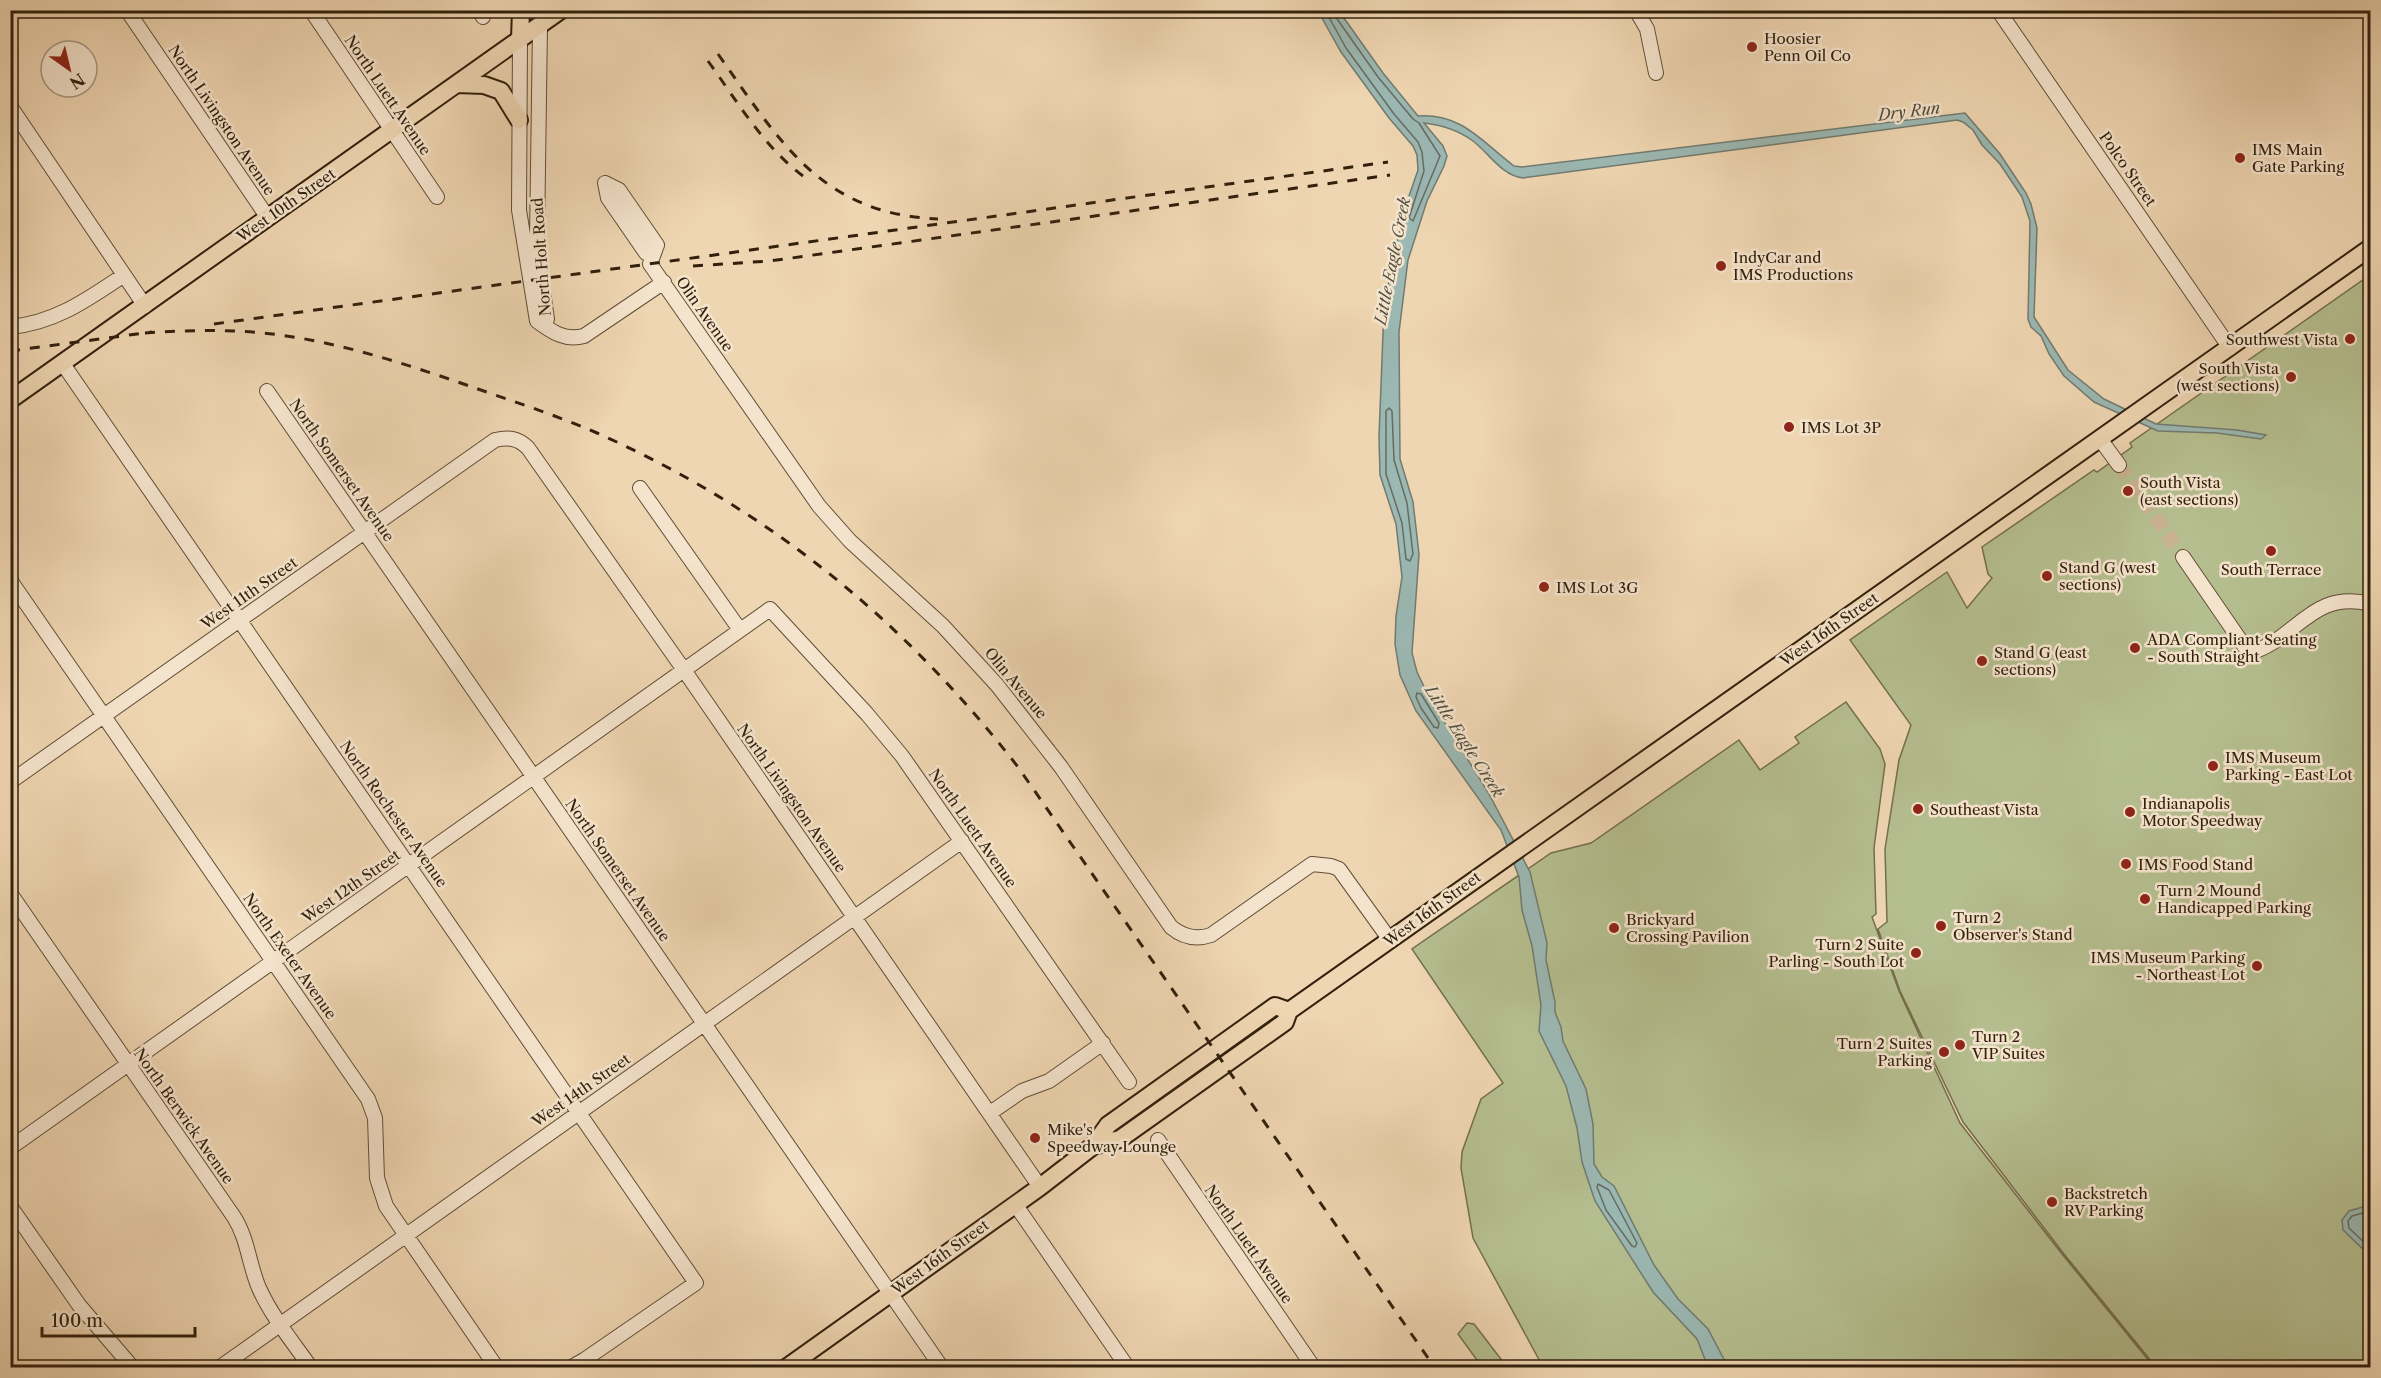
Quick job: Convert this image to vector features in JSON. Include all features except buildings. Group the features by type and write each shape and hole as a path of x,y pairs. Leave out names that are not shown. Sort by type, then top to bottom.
{"main road":[{"name":"North Holt Road","path":"520,39 521,10"},
{"name":"West 10th Street","path":"10,400 520,39 540,18 561,10"},
{"path":"457,84 484,85 501,91 519,120"},
{"name":"West 16th Street","path":"786,1368 1040,1187 1093,1146 1120,1139 1285,1022 1289,1011 1493,865 2370,248"}],"street":[{"name":"North Livingston Avenue","path":"127,10 268,218"},
{"name":"North Luett Avenue","path":"311,10 437,197"},
{"path":"1636,10 1647,29 1656,73"},
{"name":"Polco Street","path":"1998,10 2230,348"},
{"name":"North Holt Road","path":"520,39 519,210 537,321 544,326 547,319 537,238 540,18"},
{"path":"10,106 145,306"},
{"name":"Olin Avenue","path":"653,253 646,253 608,198 605,183 619,190 651,235 657,245 651,264 827,518 850,542 943,626 997,685 1062,767 1176,931 1190,938 1211,935 1312,864 1339,869 1389,940"},
{"path":"10,327 60,315 124,275"},
{"path":"544,326 566,337 584,336 663,282"},
{"name":"North Rochester Avenue","path":"63,364 696,1283 570,1368"},
{"name":"North Somerset Avenue","path":"267,391 942,1368"},
{"name":"North Livingston Avenue","path":"509,438 519,441 528,448 684,670 1040,1187"},
{"name":"West 11th Street","path":"10,782 495,440 509,438"},
{"path":"2100,439 2119,465"},
{"path":"640,488 740,630"},
{"path":"2183,557 2249,653 2260,650 2332,602 2354,600 2370,604"},
{"name":"North Exeter Avenue","path":"10,580 372,1106 375,1118 375,1163 378,1183 388,1210 497,1368"},
{"name":"North Luett Avenue","path":"770,609 881,729 962,841 1129,1082"},
{"name":"West 12th Street","path":"10,1148 770,609"},
{"name":"West 14th Street","path":"219,1368 962,841"},
{"name":"North Berwick Avenue","path":"10,893 237,1223 259,1288 310,1368"},
{"path":"990,1113 1022,1092 1049,1081 1103,1043"},
{"name":"North Luett Avenue","path":"1158,1140 1314,1368"},
{"path":"1015,1204 1128,1368"},
{"path":"10,1206 79,1305 134,1368"}],"green space":[{"name":"Indianapolis Motor Speedway","path":"2370,275 2370,1367 2156,1367 2064,1254 1963,1122 1900,991 1878,929 1887,922 1885,849 1899,760 1911,725 1850,640 1947,572 1967,608 1992,578 1988,574 1982,547 2094,470 2097,472 2132,447 2130,443"},
{"path":"1846,702 1880,749 1885,764 1874,848 1876,914 1872,917 1899,991 1960,1123 2154,1367 1543,1367 1473,1238 1461,1168 1462,1152 1481,1099 1503,1083 1412,949 1551,853 1591,843 1739,740 1760,770 1799,743 1795,737"},
{"path":"1467,1323 1474,1324 1507,1367 1482,1367 1458,1334"}],"water":[{"path":"1318,11 1339,11 1383,73 1418,116 1433,116 1459,124 1514,166 1522,167 1965,113 2000,154 2031,204 2037,228 2034,317 2068,370 2104,399 2156,424 2237,430 2266,435 2261,439 2217,433 2158,431 2094,402 2064,376 2049,354 2041,336 2031,327 2028,319 2030,221 2022,197 2000,164 1982,145 1973,130 1963,122 1957,120 1523,178 1508,173 1479,146 1462,134 1424,123 1443,146 1447,156 1427,201 1408,260 1399,332 1400,459 1413,502 1419,554 1412,653 1417,672 1430,699 1488,792 1530,872 1547,943 1546,960 1555,1012 1563,1041 1586,1089 1593,1124 1594,1164 1602,1177 1614,1186 1654,1265 1678,1299 1708,1329 1728,1367 1708,1367 1697,1339 1653,1292 1595,1201 1582,1162 1577,1128 1566,1086 1539,1031 1541,1005 1532,946 1522,910 1519,877 1501,830 1416,711 1400,675 1395,644 1396,616 1402,577 1396,524 1380,475 1379,437 1384,307 1395,249 1418,170 1417,155 1413,146 1389,118 1341,52"},
{"path":"2370,1205 2370,1256 2343,1230 2342,1220 2349,1211"}],"tunnel":[{"path":"2119,465 2183,557"}],"railway":[{"path":"718,54 783,143 807,167 833,187 862,203 897,214 938,219"},
{"path":"708,61 763,137 803,176"},
{"path":"214,324 1388,162"},
{"path":"693,266 770,261 1390,175"},
{"path":"10,351 152,332"},
{"path":"145,333 256,332 298,338 376,356 523,405 597,433 660,463 775,533 829,573 928,663 1018,767 1435,1368"}],"place":[{"name":"Hoosier Penn Oil Co","path":"1752,47"},
{"name":"IMS Main Gate Parking","path":"2240,158"},
{"name":"IndyCar and IMS Productions","path":"1721,266"},
{"name":"Southwest Vista","path":"2350,339"},
{"name":"South Vista (west sections)","path":"2291,377"},
{"name":"IMS Lot 3P","path":"1789,427"},
{"name":"South Vista (east sections)","path":"2128,491"},
{"name":"South Terrace","path":"2271,551"},
{"name":"Stand G (west sections)","path":"2047,576"},
{"name":"IMS Lot 3G","path":"1544,587"},
{"name":"ADA Compliant Seating - South Straight","path":"2135,648"},
{"name":"Stand G (east sections)","path":"1982,661"},
{"name":"IMS Museum Parking - East Lot","path":"2213,766"},
{"name":"Southeast Vista","path":"1918,809"},
{"name":"Indianapolis Motor Speedway","path":"2130,812"},
{"name":"IMS Food Stand","path":"2126,864"},
{"name":"Turn 2 Mound Handicapped Parking","path":"2145,899"},
{"name":"Turn 2 Observer's Stand","path":"1941,926"},
{"name":"Brickyard Crossing Pavilion","path":"1614,928"},
{"name":"Turn 2 Suite Parling - South Lot","path":"1916,953"},
{"name":"IMS Museum Parking - Northeast Lot","path":"2257,966"},
{"name":"Turn 2 VIP Suites","path":"1960,1045"},
{"name":"Turn 2 Suites Parking","path":"1944,1052"},
{"name":"Mike's Speedway Lounge","path":"1035,1138"},
{"name":"Backstretch RV Parking","path":"2052,1202"}],"water label":[{"name":"Dry Run","path":"1909,111"},
{"name":"Little Eagle Creek","path":"1392,261"},
{"name":"Little Eagle Creek","path":"1465,741"}]}
